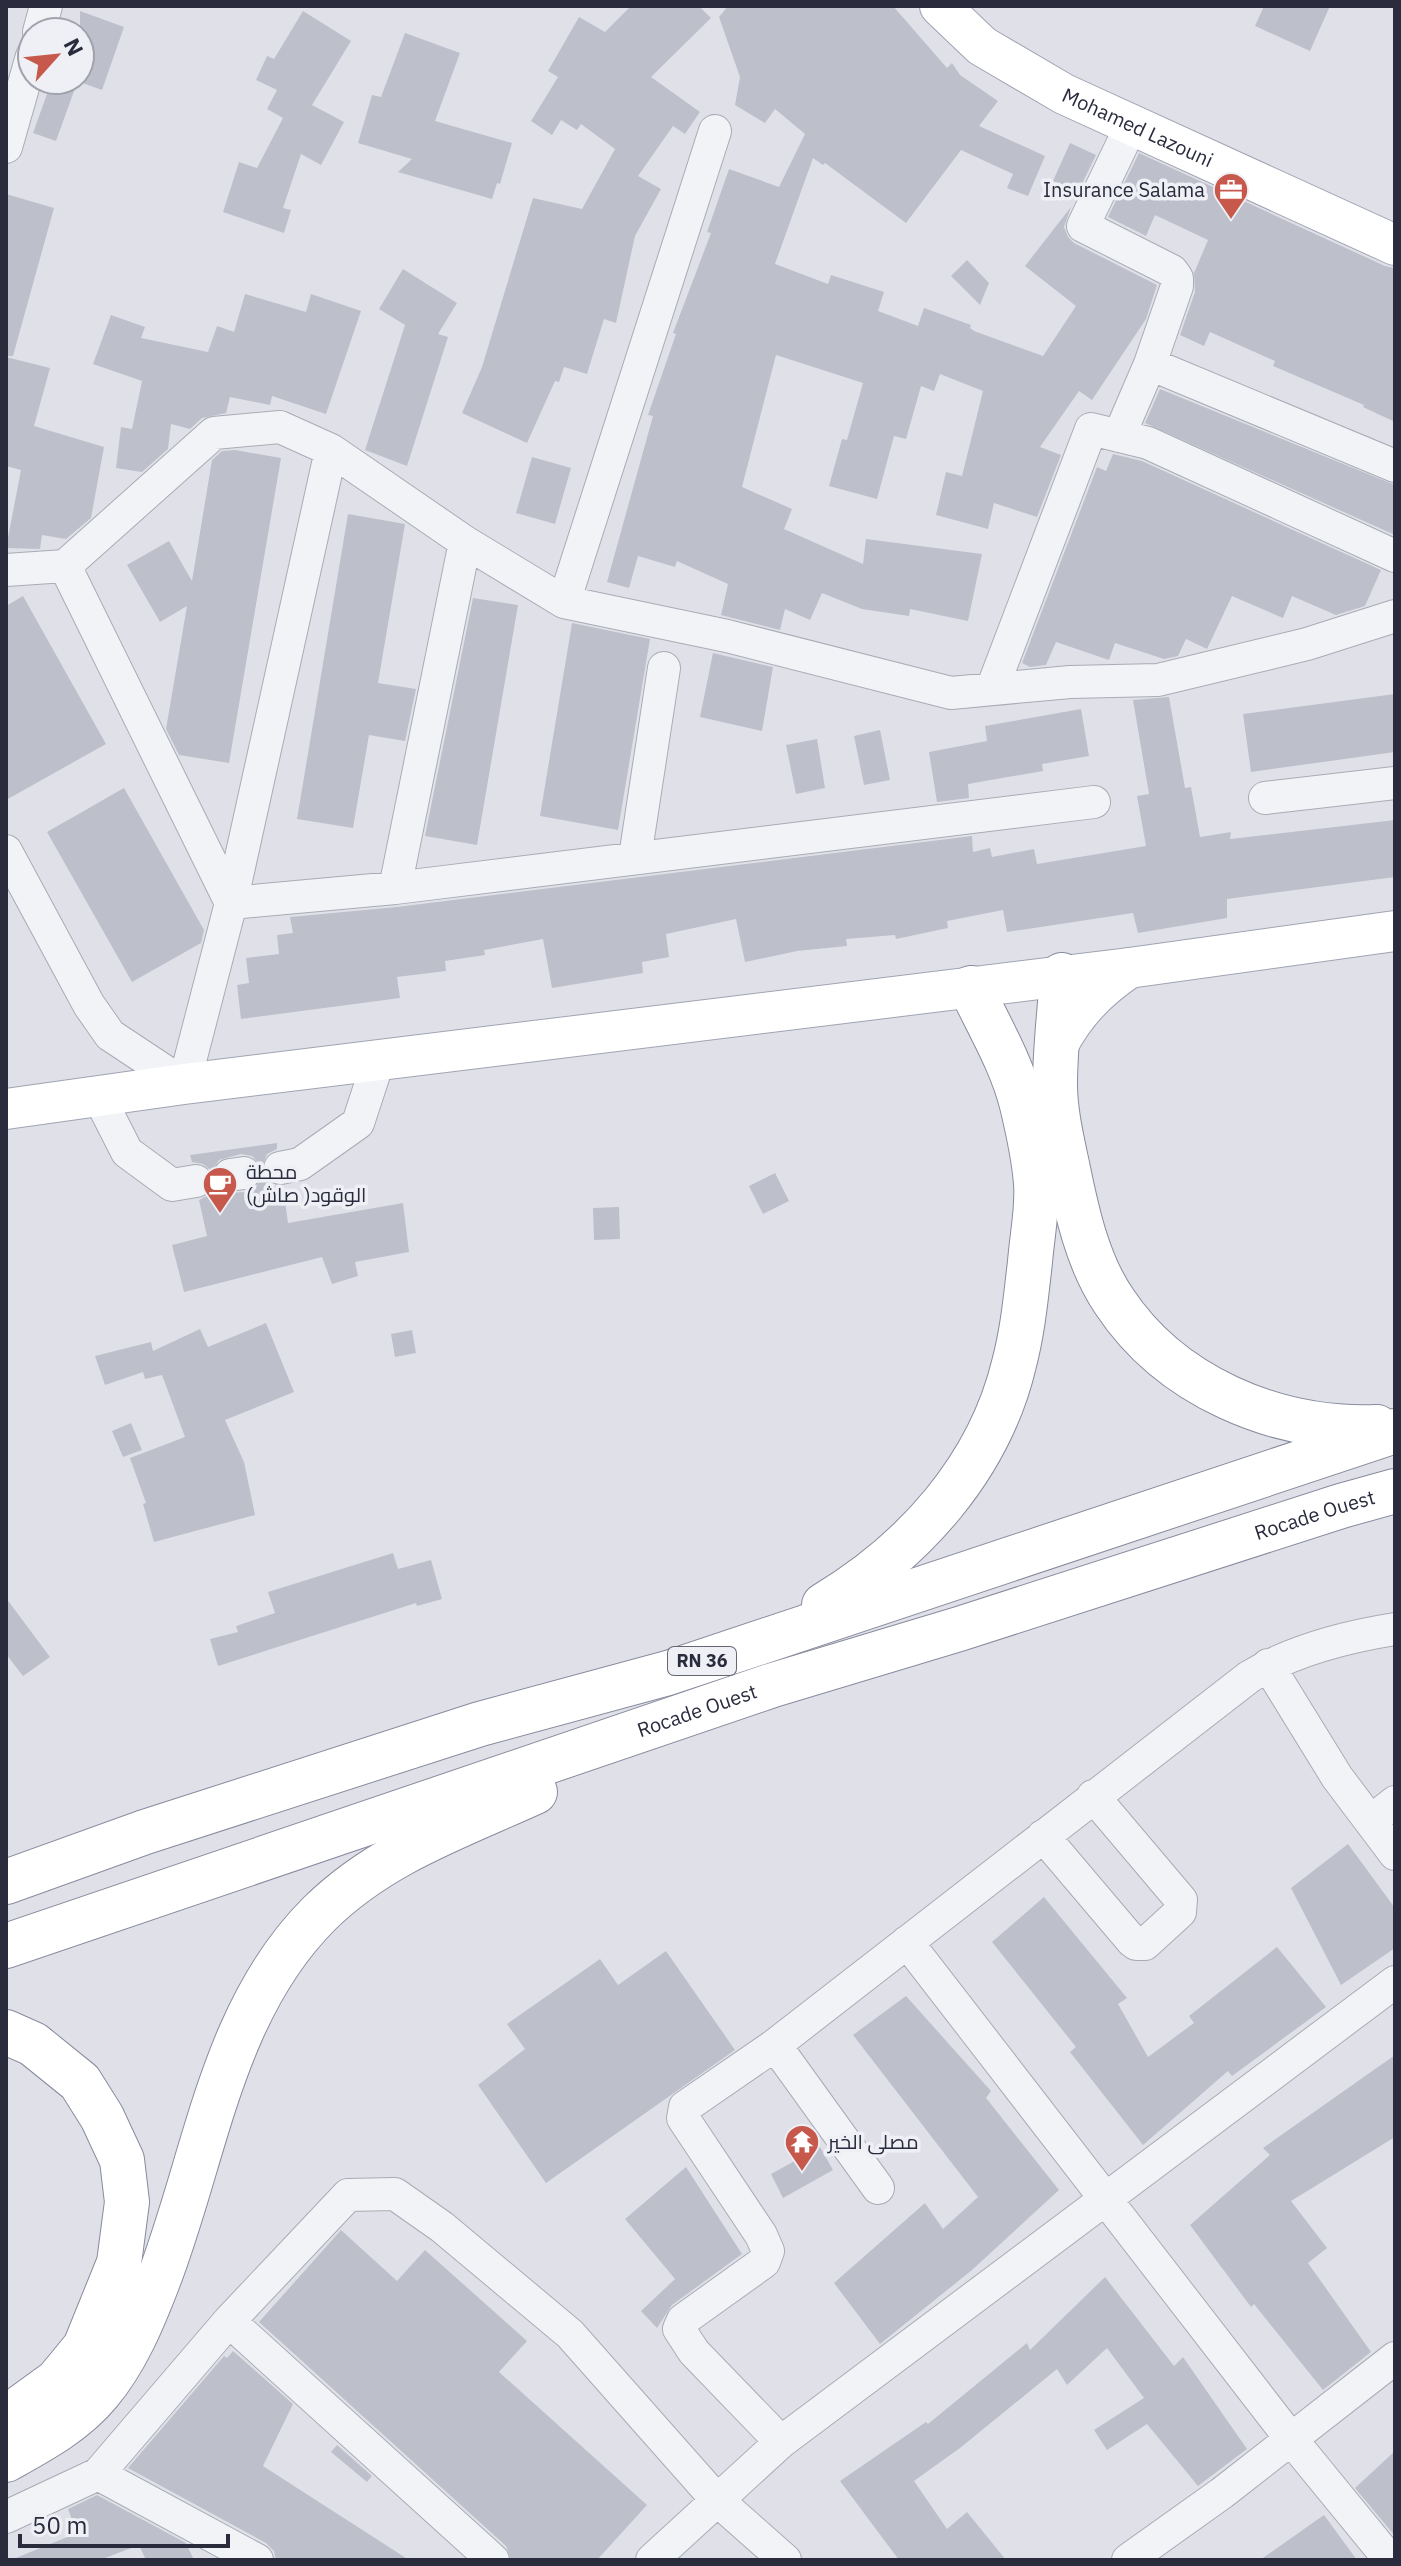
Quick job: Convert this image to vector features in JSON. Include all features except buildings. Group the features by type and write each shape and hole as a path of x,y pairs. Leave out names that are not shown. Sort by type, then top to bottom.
{"highway":[{"path":"1062,975 1055,1085 1061,1134 1075,1202 1093,1258 1112,1299 1138,1333 1170,1362 1210,1389 1245,1406 1320,1425 1395,1428"},
{"path":"765,1640 849,1590 883,1566 913,1538 948,1499 972,1464 997,1415 1014,1366 1024,1315 1037,1185 1022,1104 971,988"},
{"name":"RN 36","path":"6,1882 145,1832 480,1724 668,1673 1395,1428"},
{"name":"Rocade Ouest","path":"6,1946 744,1695 1395,1491"},
{"path":"6,2460 77,2416 100,2393 124,2357 166,2262 231,2052 252,2003 284,1954 320,1913 397,1854 744,1695"},
{"path":"6,2032 33,2044 80,2082 102,2117 122,2160 127,2202 119,2263 85,2347 57,2381 6,2418"}],"main road":[{"name":"Mohamed Lazouni","path":"940,6 982,46 1064,94 1395,245"},
{"path":"6,1109 184,1084 1129,968 1395,931"},
{"path":"1058,1045 1087,1002 1129,968"}],"street":[{"path":"6,147 21,96"},
{"path":"1119,436 1150,364 1177,286 1177,278 1172,271 1083,226 1132,124"},
{"path":"564,602 715,131"},
{"path":"1150,364 1395,466"},
{"path":"6,570 65,566 214,433 280,427 331,450 465,542 564,602 727,636 951,693 1070,682 1158,680 1307,644 1395,616"},
{"path":"992,689 1091,429 1148,443 1395,556"},
{"path":"6,851 89,1005 110,1035 184,1084 231,903 331,450"},
{"path":"395,888 465,542"},
{"path":"65,566 231,903"},
{"path":"635,857 664,668"},
{"path":"1265,798 1395,783"},
{"path":"231,903 395,888 1094,802"},
{"path":"280,1168 300,1164 358,1123 378,1062"},
{"path":"99,1097 127,1152 172,1185 196,1181"},
{"path":"781,2442 694,2352 679,2329 683,2320 764,2262 768,2251 761,2235 683,2118 685,2107 775,2045 1226,1693 1268,1665 1306,1650 1395,1629"},
{"path":"1268,1665 1337,1777 1383,1812 1395,1854"},
{"path":"1043,1836 1132,1941 1145,1944 1180,1912 1181,1900 1093,1796"},
{"path":"907,1942 1291,2439 1390,2560"},
{"path":"652,2560 781,2442 1395,1982"},
{"path":"775,2045 878,2188"},
{"path":"6,2517 98,2474 229,2321 348,2195 395,2194 442,2227 570,2334 716,2499 785,2560"},
{"path":"229,2321 493,2560"},
{"path":"1128,2560 1222,2493 1395,2358"},
{"path":"98,2474 257,2560"}],"place":[{"name":"Insurance Salama","path":"1231,221"},
{"name":"محطة الوقود( صاش)","path":"220,1215"},
{"name":"مصلى الخير","path":"802,2173"}]}
